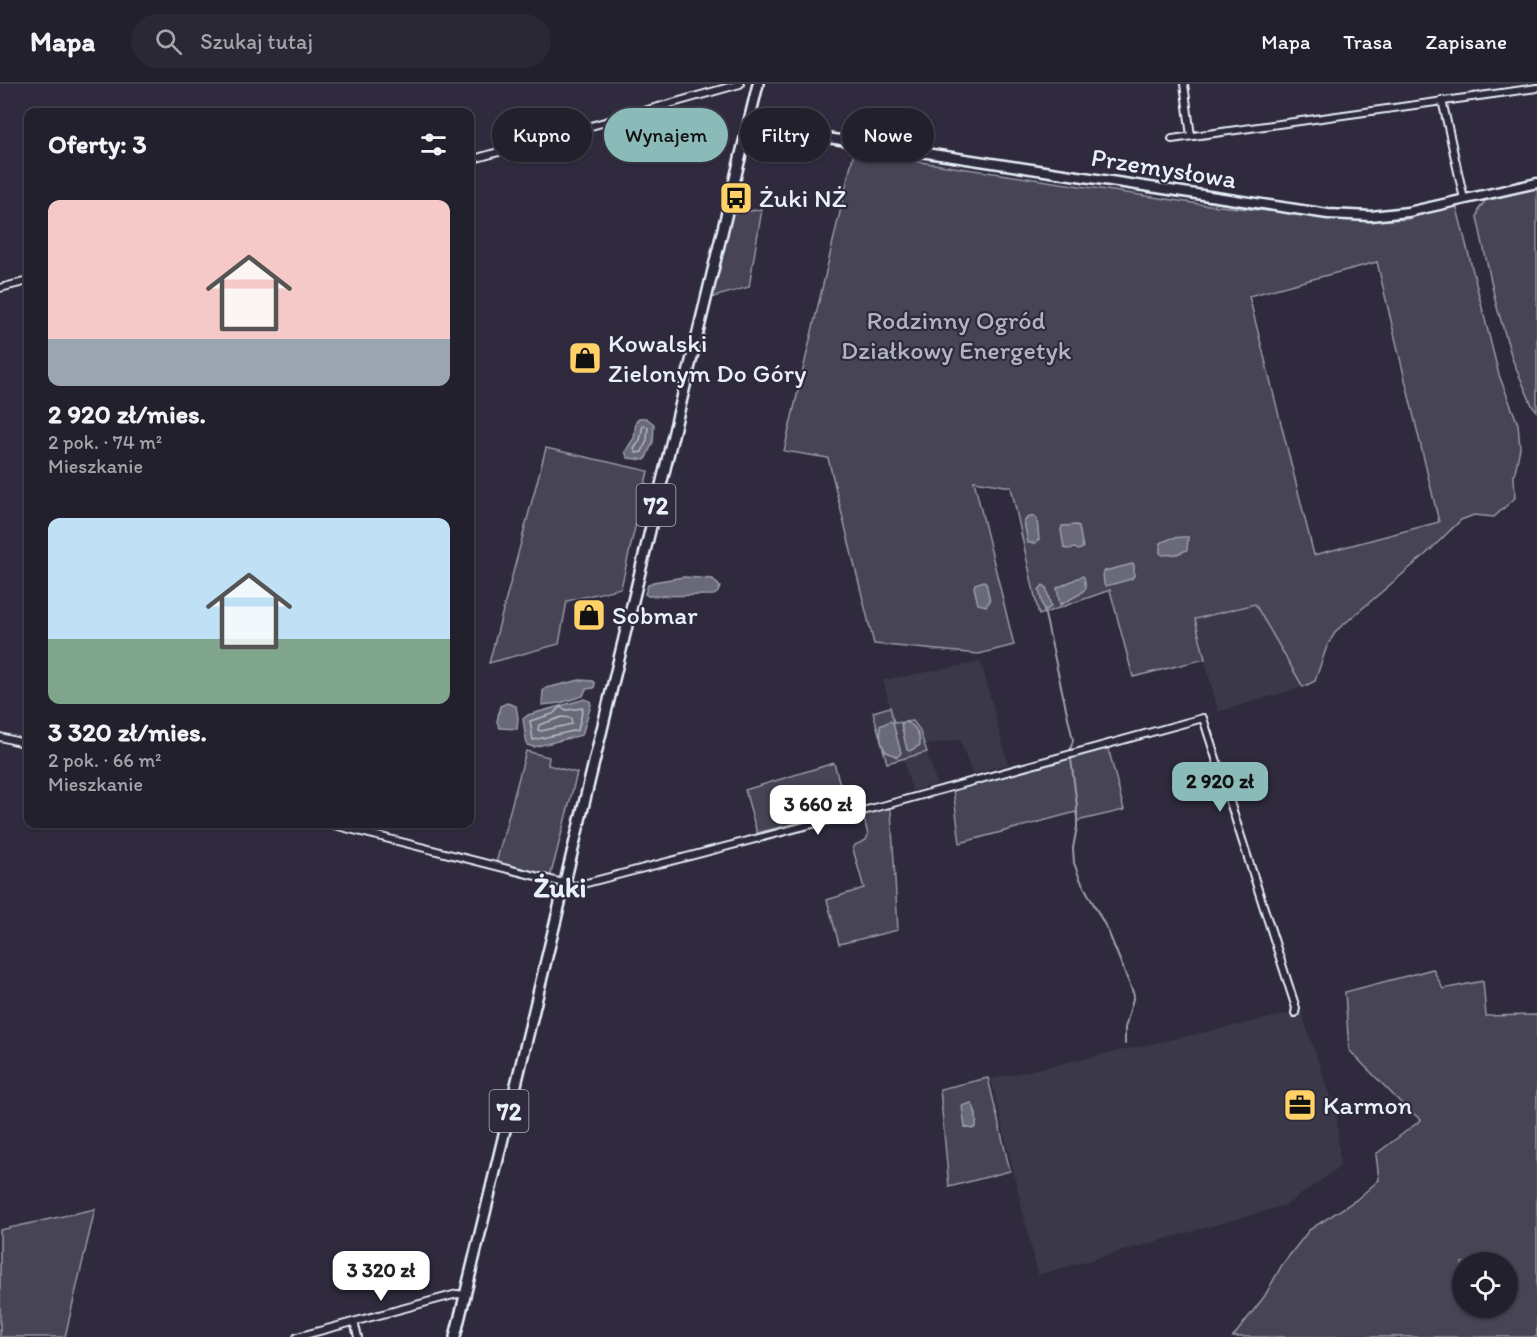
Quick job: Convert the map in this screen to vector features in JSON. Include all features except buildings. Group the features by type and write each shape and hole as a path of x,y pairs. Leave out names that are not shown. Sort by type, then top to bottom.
{"main road":[{"name":"72","path":"752,108 758,84"},
{"name":"Przemysłowa","path":"830,138 1328,214 1408,212 1537,183"},
{"name":"72","path":"455,1337 740,159"}],"street":[{"path":"474,159 740,84"},
{"path":"1184,84 1191,136"},
{"path":"1172,139 1537,88"},
{"path":"1442,100 1464,199"},
{"path":"0,288 24,282"},
{"path":"345,828 575,886 1203,718 1296,1008 1295,1013"},
{"path":"0,737 24,743"},
{"path":"297,1337 457,1294 465,1295"},
{"path":"354,1322 358,1337"}],"shaded area":[{"path":"1255,604 1303,687 1218,712 1194,619"},
{"path":"981,662 1008,764 972,774 960,740 926,745 919,729 903,720 894,723 883,680"},
{"path":"927,752 937,784 912,791 903,758"},
{"path":"1301,1011 1337,1115 1340,1167 1286,1205 1038,1275 991,1079"}],"green space":[{"name":"Rodzinny Ogród Działkowy Energetyk","path":"852,162 920,162 1199,204 1370,221 1408,219 1456,204 1499,375 1518,424 1520,448 1514,476 1515,498 1494,517 1474,515 1461,520 1426,554 1336,631 1327,646 1315,681 1303,687 1255,604 1195,619 1205,659 1133,677 1110,590 1039,615 1011,487 974,481 1014,645 979,654 874,644 828,458 784,451","holes":["1377,262 1439,522 1314,555 1249,296"]},
{"path":"1537,188 1537,411 1532,405 1513,361 1496,304 1477,217 1485,201"},
{"path":"762,209 749,287 710,298 728,215"},
{"path":"546,448 648,471 621,588 567,601 559,644 489,663"},
{"path":"890,707 894,723 913,721 919,729 927,752 887,763 873,712"},
{"path":"1108,747 1124,810 1077,821 1076,812 960,843 953,789"},
{"path":"526,751 549,757 548,765 577,773 550,878 496,863"},
{"path":"834,763 847,810 757,833 745,790"},
{"path":"888,807 891,811 898,930 839,944 827,900 864,888 853,849 855,845 866,840 868,835 863,814"},
{"path":"1433,969 1443,989 1483,981 1486,1016 1537,1015 1537,1337 1233,1337 1264,1297 1282,1265 1309,1230 1356,1200 1379,1180 1376,1154 1421,1120 1349,1050 1345,992"},
{"path":"988,1078 1010,1171 949,1187 940,1089"},
{"path":"95,1209 65,1337 0,1337 0,1230"}],"water":[{"path":"639,418 646,418 654,424 653,442 645,460 628,458 625,452 634,438 636,422"},
{"path":"1034,516 1037,520 1039,539 1036,543 1028,543 1024,522 1027,518"},
{"path":"1077,525 1083,548 1078,550 1064,548 1062,526"},
{"path":"1188,537 1187,550 1177,554 1163,555 1160,553 1160,543 1172,538"},
{"path":"1134,565 1134,576 1131,579 1106,586 1104,584 1103,573 1105,571"},
{"path":"1082,576 1086,588 1060,605 1057,588"},
{"path":"684,577 713,579 720,587 714,595 648,596 645,594 648,585 653,582"},
{"path":"984,581 990,601 986,606 978,604 974,587 975,584"},
{"path":"1043,585 1046,587 1051,607 1046,610 1043,608 1039,590"},
{"path":"580,680 593,681 594,688 586,689 583,696 560,703 542,705 543,691 546,688"},
{"path":"585,699 590,701 591,705 582,735 534,747 527,745 523,719 528,715"},
{"path":"507,703 516,706 517,729 500,728 497,722 500,706"},
{"path":"890,721 893,723 901,753 897,757 885,751 881,741 880,726"},
{"path":"906,722 914,728 920,741 920,745 910,751 907,750 901,724"},
{"path":"971,1103 976,1121 976,1127 972,1129 965,1127 962,1106"}],"waterway":[{"path":"1044,610 1073,740 1070,751 1077,806 1074,863 1108,931 1134,995 1125,1028 1125,1044"}],"place":[{"name":"Żuki NŻ","path":"736,198"},
{"name":"Kowalski Zielonym Do Góry","path":"585,358"},
{"name":"Sobmar","path":"589,615"},
{"name":"Karmon","path":"1300,1105"}],"district":[{"name":"Żuki","path":"560,887"}]}
